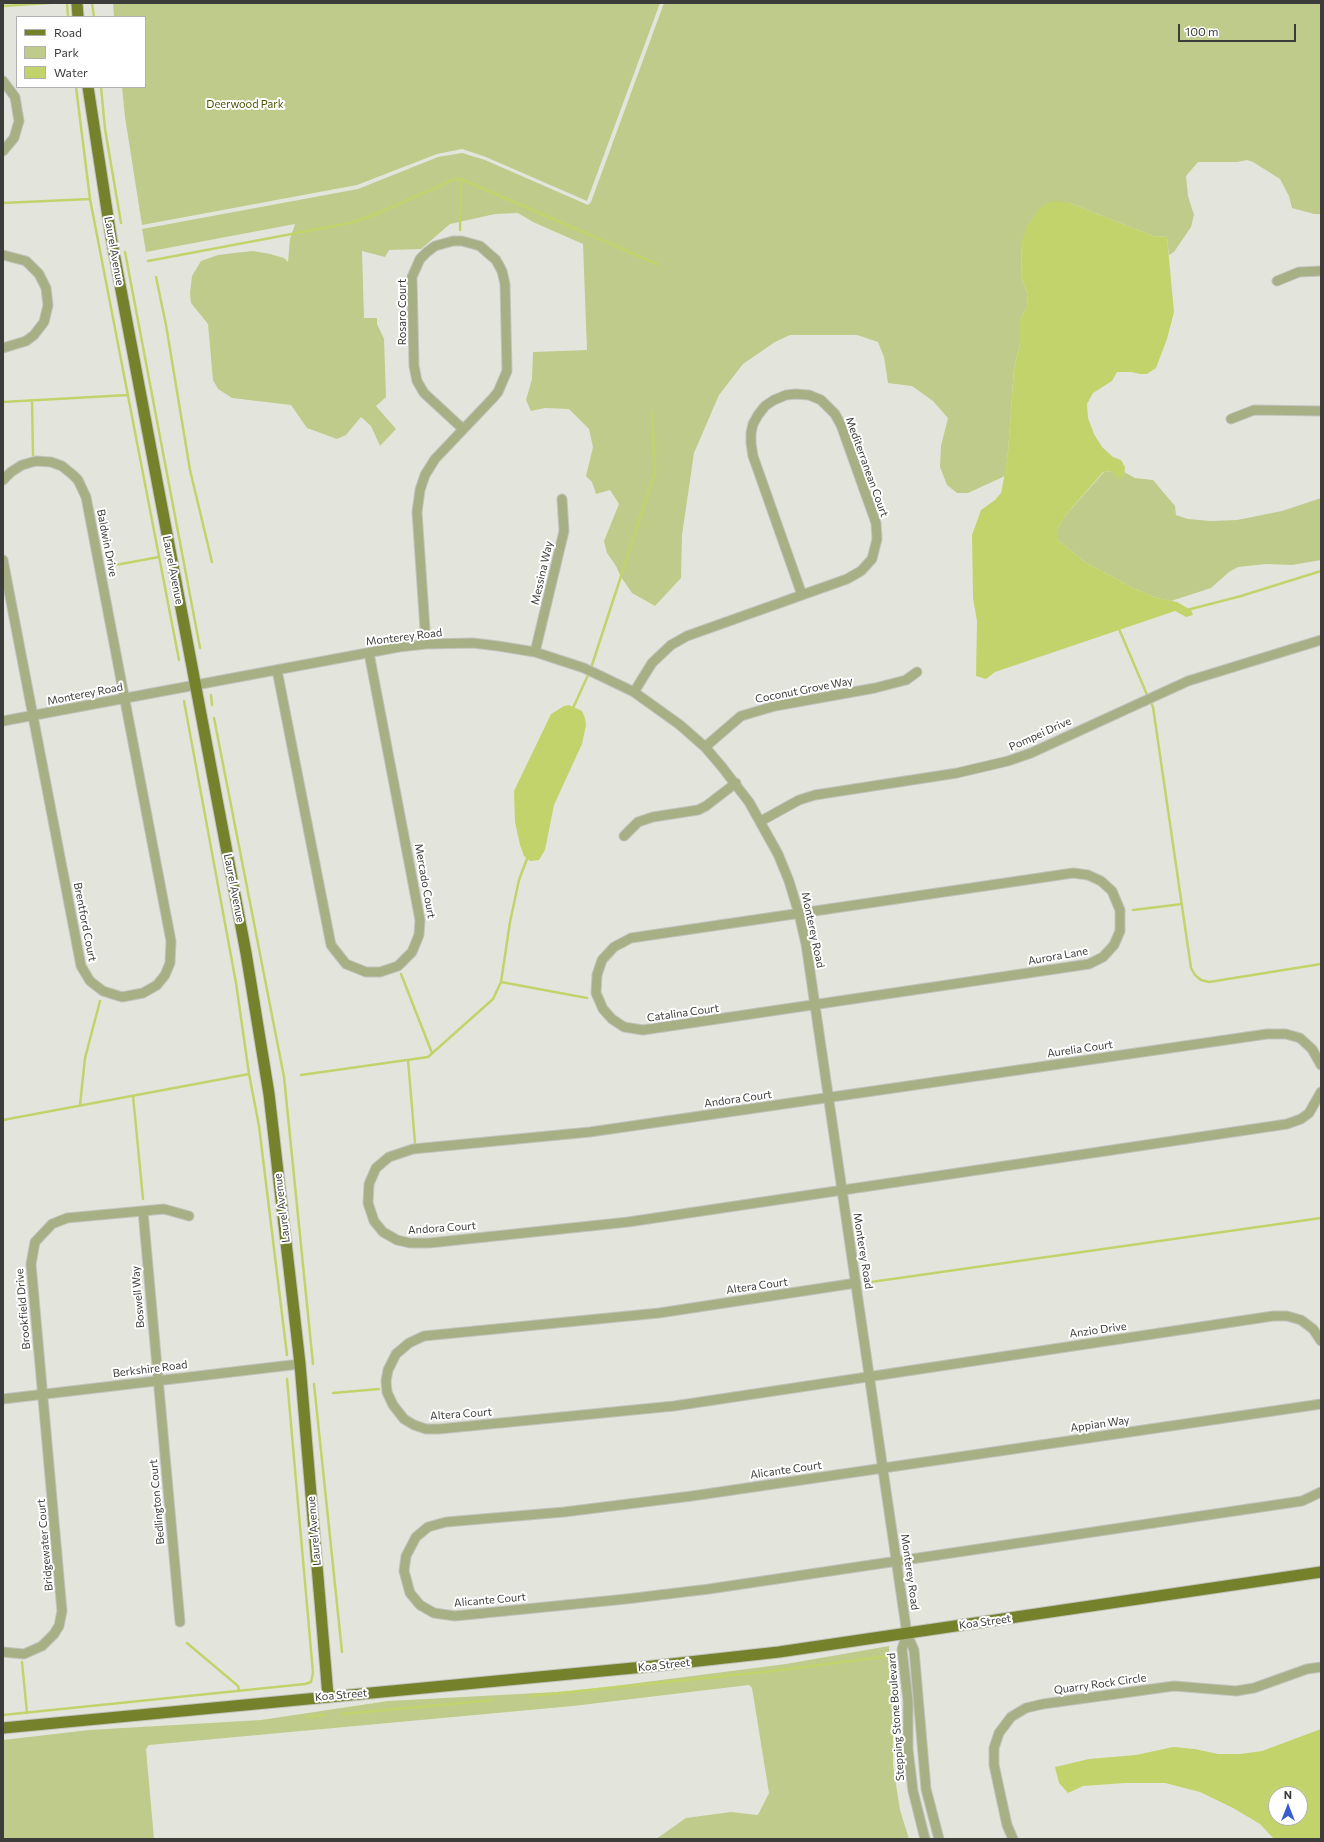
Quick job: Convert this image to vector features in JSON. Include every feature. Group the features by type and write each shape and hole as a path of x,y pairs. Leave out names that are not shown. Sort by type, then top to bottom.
{"main road":[{"path":"77,3 78,16"},
{"name":"Laurel Avenue","path":"88,88 110,237 246,953 269,1094 300,1364 328,1696"},
{"name":"Koa Street","path":"3,1728 674,1664 779,1652 1321,1572"}],"street":[{"path":"3,81 15,97 18,121 14,138 3,151"},
{"name":"Rosaro Court","path":"426,644 417,520 418,497 422,482 429,468 498,392 506,375 507,361 505,284 499,265 488,252 471,243 453,241 435,246 427,252 420,259 412,277 414,366 417,381 424,393 463,429"},
{"path":"3,255 26,261 36,270 46,288 48,305 44,322 34,335 16,346 3,348"},
{"path":"1277,281 1299,272 1321,271"},
{"name":"Mediterranean Court","path":"634,692 652,663 671,645 687,636 847,579 861,572 872,559 875,552 877,531 876,523 842,426 835,414 821,400 796,394 786,395 765,406 753,424 751,443 755,463 802,595"},
{"path":"1231,418 1254,410 1321,411"},
{"name":"Baldwin Drive","path":"3,480 11,472 22,465 36,461 57,464 67,470 78,480 83,488 125,698"},
{"name":"Messina Way","path":"535,652 564,531 562,499"},
{"path":"3,560 33,716"},
{"name":"Pompei Drive","path":"761,821 799,800 820,794 957,773 1008,761 1031,753 1160,693 1208,673 1321,640"},
{"name":"Monterey Road","path":"3,721 369,653 426,644 473,643 535,652 584,668 634,692 680,725 705,747 736,783 761,821 781,860 800,914 806,944 906,1634"},
{"name":"Mercado Court","path":"277,670 331,946 346,964 366,972 380,972 398,966 412,952 419,935 420,920 369,653"},
{"name":"Coconut Grove Way","path":"705,747 741,716 775,706 875,688 906,680 917,672"},
{"name":"Brentford Court","path":"33,716 83,971 90,981 103,991 122,997 133,996 152,988 161,980 168,970 172,948 125,698"},
{"path":"624,836 638,822 653,817 690,813 702,808 736,783"},
{"name":"Aurora Lane","path":"800,914 1073,873 1088,875 1107,886 1118,903 1121,916 1120,931 1114,944 1103,957 1089,964 815,1006"},
{"name":"Catalina Court","path":"800,914 625,940 608,952 602,960 597,975 596,993 603,1009 612,1019 624,1027 638,1030 815,1006"},
{"name":"Aurelia Court","path":"828,1099 1277,1033 1300,1038 1312,1049 1321,1065"},
{"path":"842,1191 1287,1124 1301,1119 1310,1113 1321,1092"},
{"name":"Andora Court","path":"828,1099 590,1132 409,1150 389,1157 376,1168 368,1184 368,1203 374,1221 383,1232 397,1240 418,1244 628,1222 842,1191"},
{"name":"Brookfield Drive","path":"43,1394 31,1264 36,1242 52,1224 67,1218 164,1209 189,1216"},
{"name":"Boswell Way","path":"143,1211 158,1380"},
{"name":"Altera Court","path":"856,1284 659,1312 424,1336 409,1343 396,1354 388,1370 386,1386 390,1400 397,1412 404,1419 414,1425 426,1429 439,1429 674,1406 869,1376"},
{"name":"Anzio Drive","path":"869,1376 1273,1316 1286,1316 1301,1320 1313,1329 1321,1341"},
{"name":"Berkshire Road","path":"3,1399 300,1364"},
{"name":"Bedlington Court","path":"158,1380 180,1622"},
{"name":"Bridgewater Court","path":"3,1652 24,1654 42,1646 54,1634 59,1626 62,1611 43,1394"},
{"name":"Appian Way","path":"883,1469 1321,1404"},
{"name":"Alicante Court","path":"883,1469 622,1505 436,1524 422,1532 411,1544 404,1563 405,1579 414,1599 426,1610 444,1616 455,1616 626,1599 896,1561"},
{"path":"896,1561 1302,1501 1321,1492"},
{"name":"Stepping Stone Boulevard","path":"906,1634 902,1649 908,1701 908,1749 913,1791 925,1839"},
{"name":"Stepping Stone Boulevard","path":"906,1634 914,1650 926,1788 939,1839"},
{"name":"Quarry Rock Circle","path":"1013,1839 1007,1825 994,1765 994,1748 999,1733 1011,1717 1026,1708 1043,1704 1174,1686 1236,1691 1254,1688 1307,1669 1321,1667"}],"green space":[{"name":"Deerwood Park","path":"113,3 660,3 587,201 486,157 462,149 437,154 357,185 142,225 125,117 122,88 146,88 146,16 114,16"},
{"path":"664,3 1321,3 1321,214 1314,214 1292,208 1289,196 1280,179 1253,162 1247,160 1237,162 1198,162 1186,176 1188,196 1194,215 1191,227 1174,252 1169,255 1167,237 1153,236 1070,203 1022,241 1021,277 1028,295 1027,307 1020,319 1020,343 1014,369 1005,476 968,493 957,493 947,485 940,467 941,446 948,418 933,401 912,386 888,383 884,357 878,342 857,335 790,335 775,342 743,364 719,395 694,453 682,535 681,578 655,606 632,593 607,553 604,541 619,504 610,490 596,494 592,482 586,476 593,447 589,429 569,409 545,408 531,411 526,400 532,379 533,352 587,350 583,244 533,222 518,213 495,214 450,224 421,249 389,250 385,257 362,251 364,318 377,318 377,324 384,339 386,397 376,406 396,429 380,446 371,426 361,417 346,435 337,439 307,428 291,405 232,398 218,389 213,380 208,324 191,303 190,293 192,276 201,261 218,255 253,251 284,258 288,262 290,239 295,224 146,252 142,229 358,189 438,157 462,153 485,160 588,205 591,202"},
{"path":"1112,471 1124,477 1124,472 1135,478 1153,480 1175,506 1176,515 1188,519 1210,521 1237,520 1282,511 1321,498 1321,560 1292,565 1266,564 1238,567 1229,572 1211,588 1171,601 1157,598 1133,588 1085,562 1057,539 1057,530 1065,516 1104,472"},
{"path":"889,1646 893,1712 893,1765 900,1810 909,1839 656,1839 686,1818 731,1812 757,1815 759,1813 769,1793 752,1688 749,1685 573,1706 149,1745 146,1749 154,1839 3,1839 3,1740 89,1730 261,1720 388,1701 575,1691 786,1664"}],"water":[{"path":"1052,201 1070,203 1153,236 1167,237 1174,312 1167,339 1156,368 1147,374 1117,372 1112,381 1093,393 1087,404 1088,418 1094,434 1102,447 1113,457 1121,460 1125,467 1124,477 1119,479 1112,471 1103,472 1065,516 1057,530 1057,539 1085,562 1133,588 1157,598 1177,602 1191,610 1193,615 1186,617 1175,611 995,672 986,679 976,676 977,621 973,598 972,535 981,510 995,500 1001,493 1005,473 1014,369 1020,343 1020,319 1027,307 1028,295 1021,277 1022,241 1027,226 1040,208"},
{"path":"569,705 582,711 585,718 586,725 582,744 554,805 545,850 539,860 530,861 524,856 520,845 515,822 514,791 551,714 564,706"},
{"path":"1321,1729 1321,1839 1274,1839 1260,1824 1233,1808 1200,1792 1165,1783 1125,1783 1083,1786 1068,1793 1059,1783 1055,1767 1089,1759 1136,1755 1173,1747 1195,1749 1218,1754 1240,1754 1262,1751"}],"waterway":[{"path":"3,6 49,3"},
{"path":"67,3 68,16"},
{"path":"92,3 94,16"},
{"path":"76,88 90,199 179,660"},
{"path":"101,88 105,129 121,223"},
{"path":"148,261 350,223 374,215 455,179 461,179 657,264"},
{"path":"460,230 461,179"},
{"path":"3,203 90,199"},
{"path":"125,252 200,648"},
{"path":"156,277 166,325 190,470 212,562"},
{"path":"3,402 128,395"},
{"path":"32,400 33,455"},
{"path":"591,668 655,472 652,413"},
{"path":"110,566 159,557"},
{"path":"1187,610 1241,596 1321,571"},
{"path":"1119,629 1148,697"},
{"path":"573,708 589,673"},
{"path":"211,695 212,705"},
{"path":"184,701 236,983 249,1074 259,1126 287,1355"},
{"path":"1150,701 1153,707 1191,968 1195,975 1201,980 1209,982 1321,964"},
{"path":"214,718 284,1077 313,1364"},
{"path":"301,1075 428,1057 493,999 501,982 510,922 519,880 528,856"},
{"path":"1133,910 1182,904"},
{"path":"401,974 432,1053"},
{"path":"501,982 587,998"},
{"path":"80,1105 85,1058 100,1001"},
{"path":"408,1060 415,1143"},
{"path":"3,1120 249,1074"},
{"path":"133,1096 143,1199"},
{"path":"871,1282 1321,1218"},
{"path":"3,1715 305,1684 311,1682 313,1673 287,1379"},
{"path":"314,1384 342,1652"},
{"path":"333,1393 379,1389"},
{"path":"187,1643 238,1686 239,1691"},
{"path":"530,1696 764,1672 890,1656"},
{"path":"22,1662 27,1713"},
{"path":"342,1714 493,1700"},
{"path":"306,1717 325,1715"}]}
